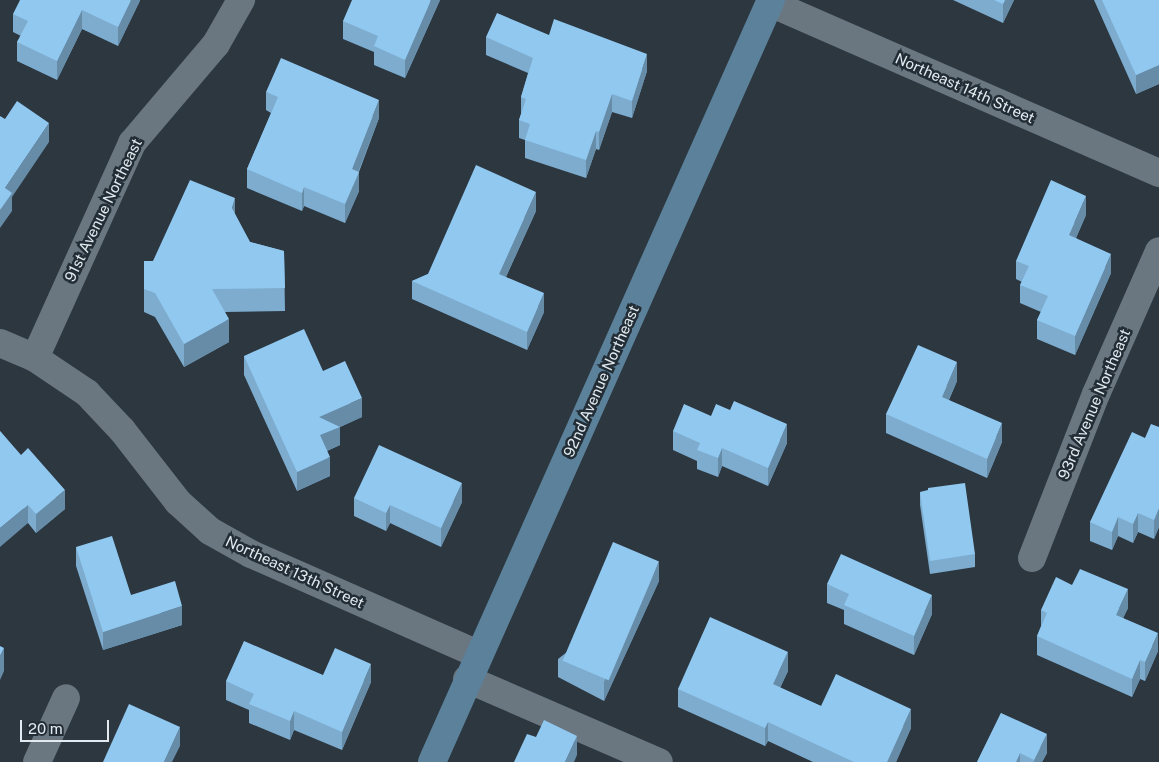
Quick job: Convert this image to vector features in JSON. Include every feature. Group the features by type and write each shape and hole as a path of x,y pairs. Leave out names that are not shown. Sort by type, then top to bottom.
{"main road":[{"name":"92nd Avenue Northeast","path":"432,762 478,654 771,1"}],"street":[{"name":"91st Avenue Northeast","path":"35,358 132,143 216,44 241,0"},
{"name":"Northeast 14th Street","path":"771,1 1159,173"},
{"name":"93rd Avenue Northeast","path":"1032,558 1096,394 1159,251"},
{"name":"Northeast 13th Street","path":"0,343 35,358 87,393 122,430 178,502 210,531 251,554 478,654"},
{"path":"467,679 659,762"},
{"path":"37,762 66,698"}],"building":[{"path":"20,0 131,0 118,27 82,10 57,61 17,42 28,21 13,14"},
{"path":"352,0 431,0 405,60 374,46 378,36 343,21"},
{"path":"994,0 1005,0 1003,4"},
{"path":"1102,0 1159,0 1159,65 1136,75"},
{"path":"497,13 549,35 554,19 647,54 632,101 612,94 599,132 596,131 586,160 525,140 530,124 519,120 526,99 521,97 533,58 486,37"},
{"path":"281,58 379,100 352,169 359,172 345,204 304,187 302,193 247,169 278,97 266,92"},
{"path":"17,101 49,123 5,188 12,193 0,210 0,116 5,119"},
{"path":"476,165 536,192 499,274 544,293 527,332 412,281 428,274"},
{"path":"190,180 235,198 232,208 250,242 284,251 285,288 212,289 229,319 184,344 155,293 144,289 144,261 153,261"},
{"path":"1051,180 1086,196 1069,235 1111,254 1075,336 1037,320 1048,296 1020,285 1029,266 1016,261"},
{"path":"304,329 323,371 345,361 362,398 319,417 340,427 320,435 330,457 297,472 244,356"},
{"path":"918,345 957,362 942,397 1002,423 987,459 886,414"},
{"path":"734,401 787,424 768,468 722,448 718,458 697,450 700,443 673,431 684,404 711,416 716,404 730,410"},
{"path":"1151,424 1159,427 1159,508 1154,520 1138,513 1133,524 1118,517 1112,532 1090,522 1132,432 1145,438"},
{"path":"0,431 21,455 28,448 65,490 36,514 28,505 0,528"},
{"path":"379,445 462,483 441,528 390,505 386,513 354,498"},
{"path":"965,483 975,554 930,561 920,492 928,490 928,488"},
{"path":"112,536 131,595 175,581 182,606 103,632 76,547"},
{"path":"613,542 659,562 609,680 563,661"},
{"path":"841,554 932,595 914,636 844,605 849,594 827,584"},
{"path":"1080,569 1128,589 1116,615 1158,633 1145,662 1140,660 1132,679 1037,636 1047,613 1041,610 1056,577 1072,585"},
{"path":"710,617 788,652 773,684 821,706 836,674 911,709 887,762 854,762 768,722 765,728 678,689"},
{"path":"244,641 323,675 335,648 371,664 342,732 294,711 290,721 249,704 254,694 226,681"},
{"path":"0,646 4,648 0,656"},
{"path":"129,704 180,727 164,762 103,762"},
{"path":"1001,713 1047,734 1034,760 1020,753 1016,762 977,762"},
{"path":"544,720 577,736 565,762 514,762 527,734 536,737"}]}
